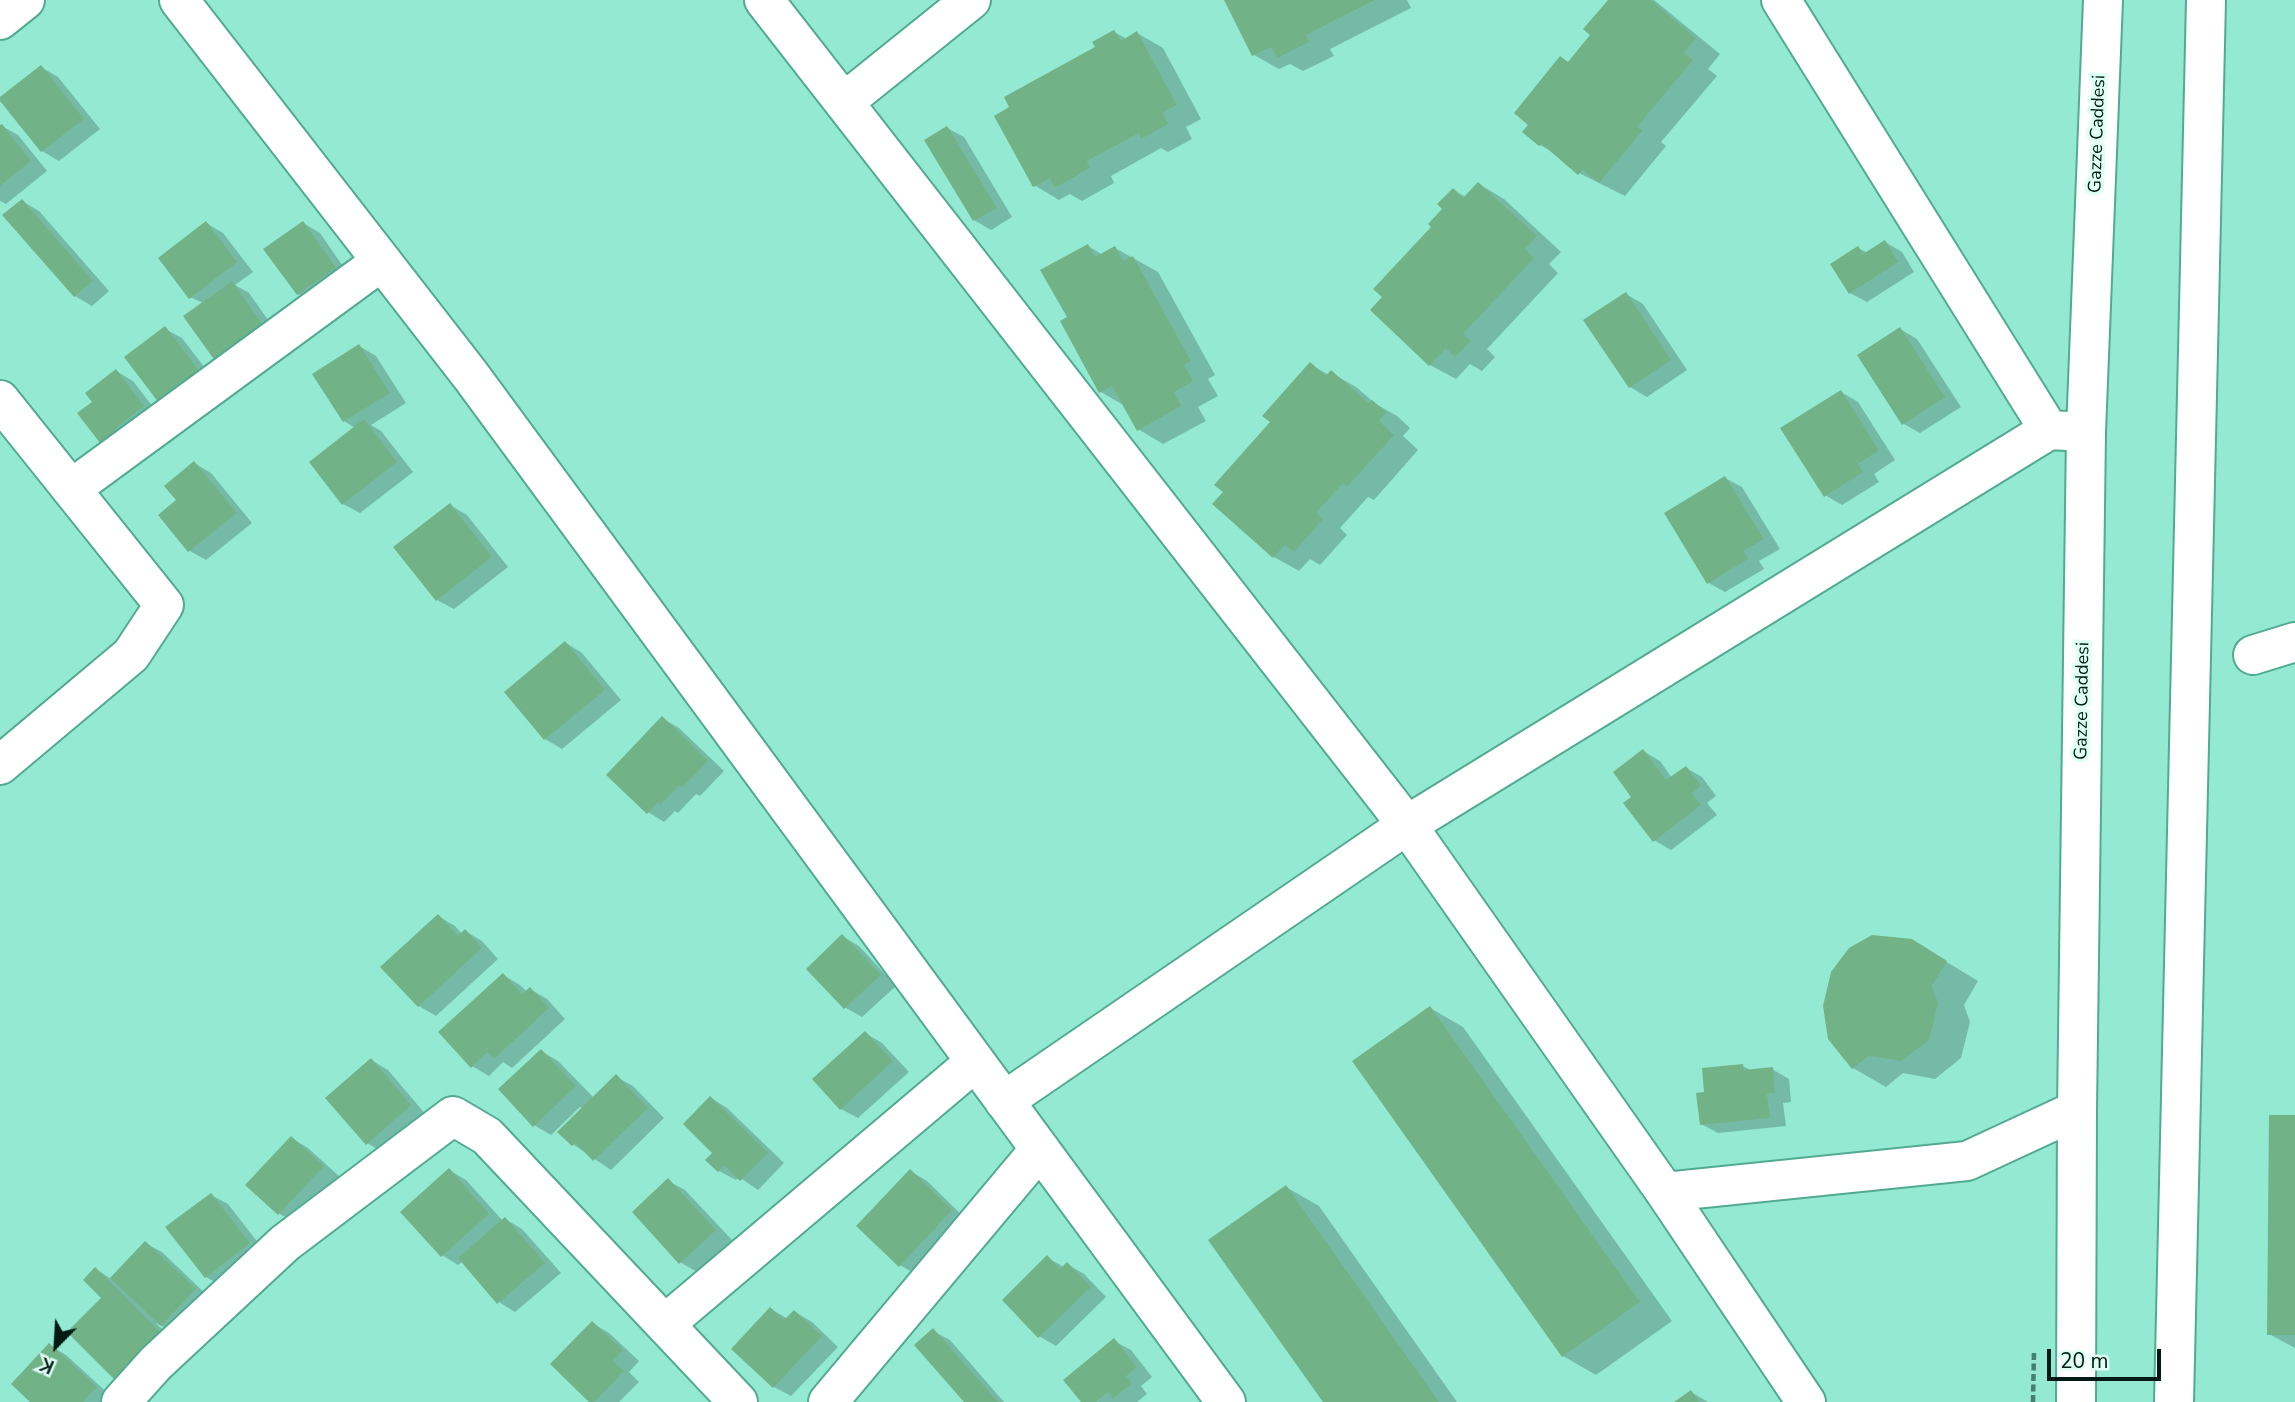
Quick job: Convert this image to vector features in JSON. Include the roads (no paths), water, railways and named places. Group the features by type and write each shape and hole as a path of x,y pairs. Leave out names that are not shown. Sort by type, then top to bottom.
{"street":[{"path":"0,20 25,0"},
{"path":"180,0 471,376 1226,1402"},
{"path":"764,0 1407,825 1665,1192 1806,1402"},
{"path":"844,102 971,0"},
{"path":"1781,0 2049,430"},
{"name":"Gazze Caddesi","path":"2076,1402 2077,1110 2087,432 2104,0"},
{"path":"2174,1402 2206,0"},
{"path":"71,489 382,261"},
{"path":"0,400 164,605 131,655 0,765"},
{"path":"1004,1101 1407,825 2049,430 2087,432"},
{"path":"2253,655 2295,642"},
{"path":"665,1324 975,1062"},
{"path":"1665,1192 1967,1161 2077,1110"},
{"path":"121,1402 156,1363 285,1243 453,1116 487,1136 738,1402"},
{"path":"828,1402 1040,1149"}]}
